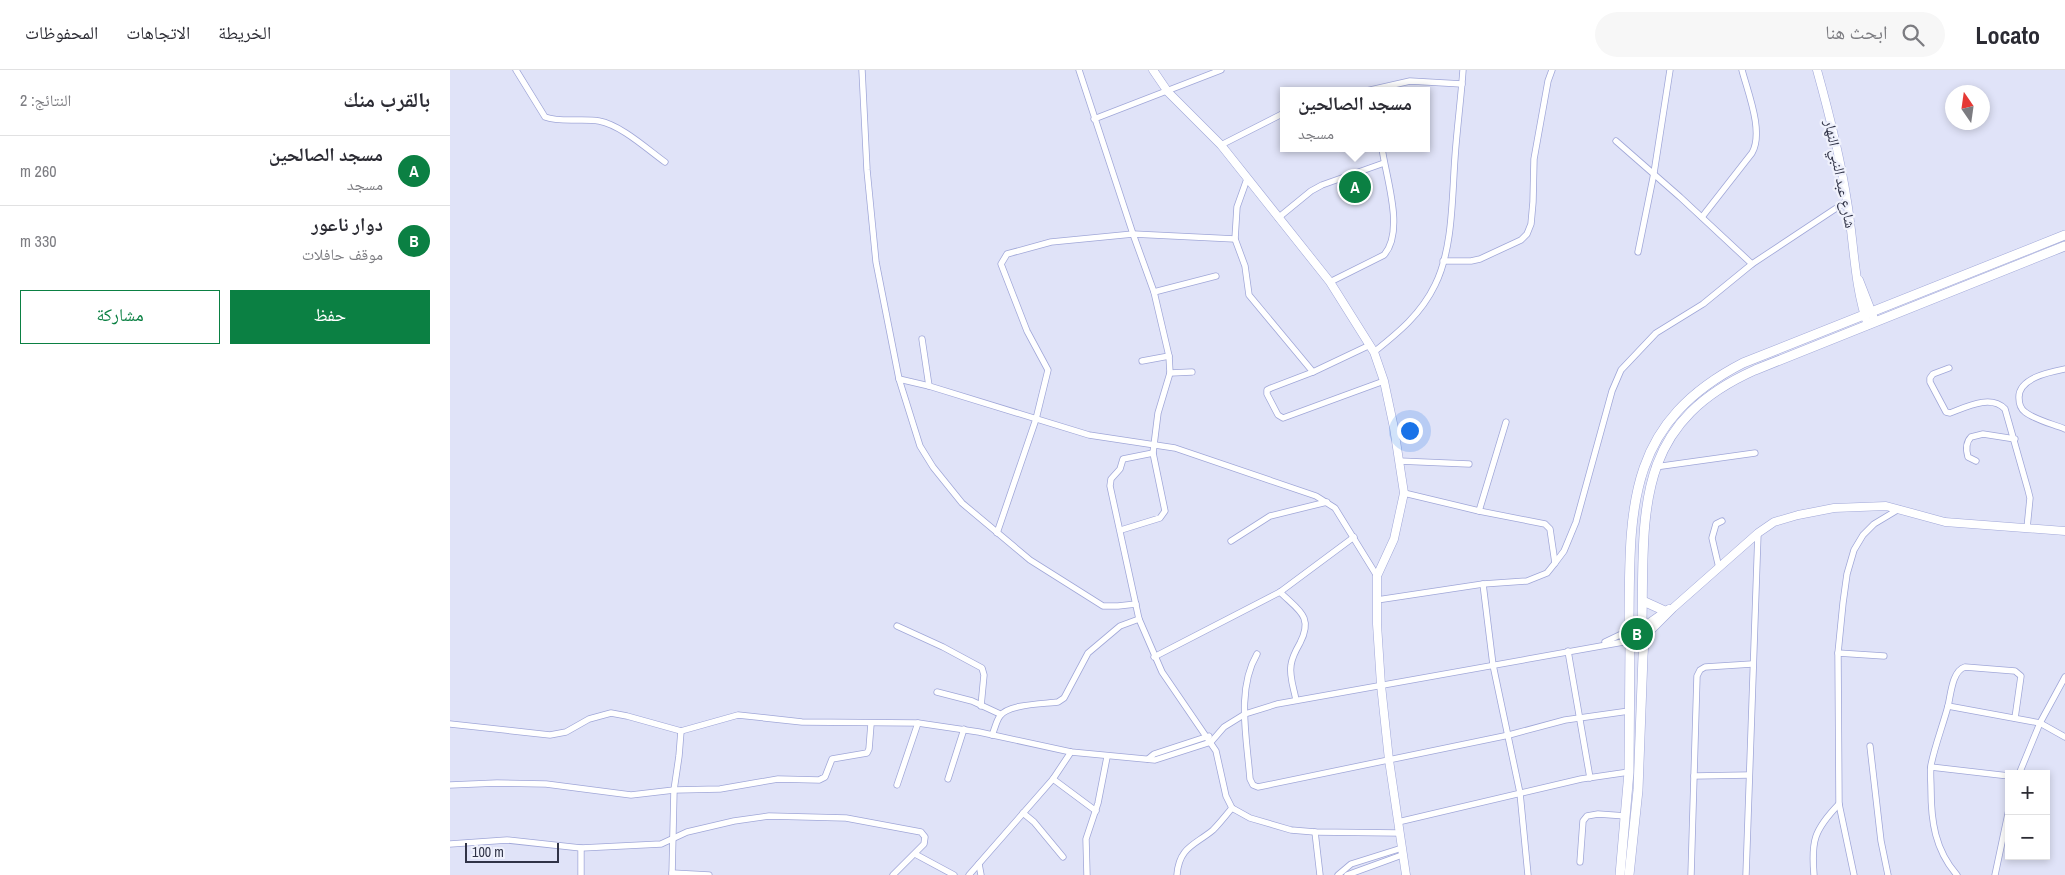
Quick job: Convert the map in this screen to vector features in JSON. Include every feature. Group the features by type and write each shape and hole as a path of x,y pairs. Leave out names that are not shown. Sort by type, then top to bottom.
{"main road":[{"path":"1629,875 1638,790 1645,628 1643,601 1644,521 1655,467 1666,444 1702,401 1719,388 1870,318 2065,235"},
{"path":"1620,875 1628,772 1630,546 1635,501 1645,465 1664,428 1698,390 1720,375 1744,363 2065,246"},
{"path":"1643,601 1669,609"},
{"path":"1628,635 1633,624 1645,628"},
{"path":"1628,635 1637,645 1644,642"}],"street":[{"path":"516,70 545,117 553,120 598,121 609,124 665,162"},
{"path":"862,70 865,146 876,262 899,379 920,446 933,467 962,503 1030,560 1098,604 1113,607 1136,604"},
{"path":"1079,70 1132,234 1154,292 1169,356 1170,373 1158,413 1153,453 1165,512 1163,516 1121,530"},
{"path":"1154,70 1168,92 1221,145 1330,282 1374,352 1384,380 1404,493 1394,539 1377,576 1377,600 1381,685 1389,760 1406,875"},
{"path":"1094,119 1221,70"},
{"path":"1374,352 1408,324 1417,314 1435,284 1443,261 1450,217 1463,70"},
{"path":"1443,261 1471,261 1480,259 1521,240 1527,234 1531,224 1534,159 1548,81 1552,70"},
{"path":"1638,252 1654,173 1670,70"},
{"path":"1702,217 1752,153 1757,143 1755,123 1742,70"},
{"name":"شارع عبد النبي النهار","path":"1818,70 1833,130 1847,200 1858,278 1870,318"},
{"path":"1384,87 1410,81 1462,84"},
{"path":"1221,145 1280,115"},
{"path":"1616,141 1654,173 1752,264"},
{"path":"1330,282 1384,255 1390,248 1393,239 1393,207 1382,152"},
{"path":"1278,218 1311,191 1322,185 1384,164"},
{"path":"1247,180 1236,206 1235,239 1245,266 1249,295 1313,372"},
{"path":"1377,600 1482,584 1534,579 1547,573 1564,551 1576,522 1612,391 1621,370 1656,333 1703,304 1752,264 1847,200"},
{"path":"997,533 1036,419 1048,370 1019,312 1001,264 1002,259 1007,254 1051,242 1132,234 1235,239"},
{"path":"1154,292 1216,276"},
{"path":"922,339 929,386"},
{"path":"1370,345 1313,372 1267,390 1267,394 1280,417 1308,409 1384,380"},
{"path":"1142,361 1169,356"},
{"path":"1949,368 1933,374 1930,378 1930,382 1946,412 1950,413 1992,402 2000,403 2009,416 2030,498 2027,528"},
{"path":"2065,368 2034,378 2024,385 2019,394 2019,403 2027,413 2065,429"},
{"path":"1170,373 1192,372"},
{"path":"899,379 929,386 1089,435 1175,448 1316,496 1335,508 1377,576"},
{"path":"1479,512 1506,422"},
{"path":"1976,461 1968,457 1966,452 1971,437 1983,434 2015,439"},
{"path":"1655,467 1755,452"},
{"path":"1153,453 1123,459 1120,469 1111,478 1110,486 1139,619 1154,657 1182,702 1209,739 1219,758 1226,796 1232,808 1242,815 1278,827 1315,832 1400,833"},
{"path":"1399,460 1469,464"},
{"path":"1404,493 1479,512 1545,524 1550,529 1555,563"},
{"path":"1231,541 1270,516 1327,502"},
{"path":"1645,628 1719,568 1758,533 1774,522 1798,515 1834,508 1869,506 1900,509 1946,522 2065,531"},
{"path":"1854,875 1839,804 1838,653 1846,584 1854,550 1863,535 1874,524 1900,509"},
{"path":"1719,568 1712,538 1716,524 1722,521"},
{"path":"1746,875 1758,533"},
{"path":"1154,657 1280,592 1354,537"},
{"path":"1482,584 1493,665 1520,793 1528,875"},
{"path":"1280,592 1306,620 1305,634 1290,666 1296,700"},
{"path":"992,735 1000,714 1014,707 1058,702 1064,698 1088,653 1120,626 1139,619"},
{"path":"897,626 943,647 982,668 984,675 981,706"},
{"path":"450,724 557,735 594,717 615,713 681,731 734,715 802,722 918,724 964,729 1071,752 1107,757 1155,760 1209,739 1246,714 1296,700 1568,651 1598,645 1628,635"},
{"path":"1568,651 1590,778"},
{"path":"1838,653 1884,656"},
{"path":"1257,654 1248,673 1246,714 1250,779 1254,786 1268,786 1509,734 1565,720 1629,711"},
{"path":"1691,875 1697,676 1700,670 1705,667 1752,664"},
{"path":"1957,875 1942,854 1936,840 1932,821 1931,767 1956,674 1960,668 2015,671 2021,676 2016,718"},
{"path":"2021,770 2040,723 2065,677"},
{"path":"937,692 965,699 1000,714"},
{"path":"1948,706 2040,723 2065,737"},
{"path":"450,785 546,784 627,795 674,790 720,789 778,779 822,779 832,759 867,753 871,724"},
{"path":"897,785 918,724"},
{"path":"948,779 964,729"},
{"path":"681,731 674,790 672,874 709,875"},
{"path":"1870,746 1880,841 1888,875"},
{"path":"969,875 1053,779 1071,752"},
{"path":"1087,875 1086,839 1096,811 1107,757"},
{"path":"1931,767 2005,776"},
{"path":"1398,822 1520,793 1628,772"},
{"path":"1694,776 1749,775"},
{"path":"1053,779 1096,811"},
{"path":"1814,875 1813,843 1816,834 1839,804"},
{"path":"1176,875 1179,863 1187,849 1212,830 1232,808"},
{"path":"1023,813 1037,825 1063,857"},
{"path":"1580,862 1583,821 1587,816 1598,814 1626,816"},
{"path":"1994,875 2008,815"},
{"path":"450,844 507,840 581,848 654,846 673,840 687,832 753,817 836,817 918,830 924,834 925,841 915,854 893,875"},
{"path":"1315,832 1320,875"},
{"path":"581,848 581,875"},
{"path":"1338,875 1346,867 1356,862 1402,851"},
{"path":"1347,875 1402,851"},
{"path":"915,854 954,875"},
{"path":"979,864 981,875"}],"place":[{"name":"مسجد الصالحين","path":"1355,187"},
{"name":"دوار ناعور","path":"1637,634"}]}
